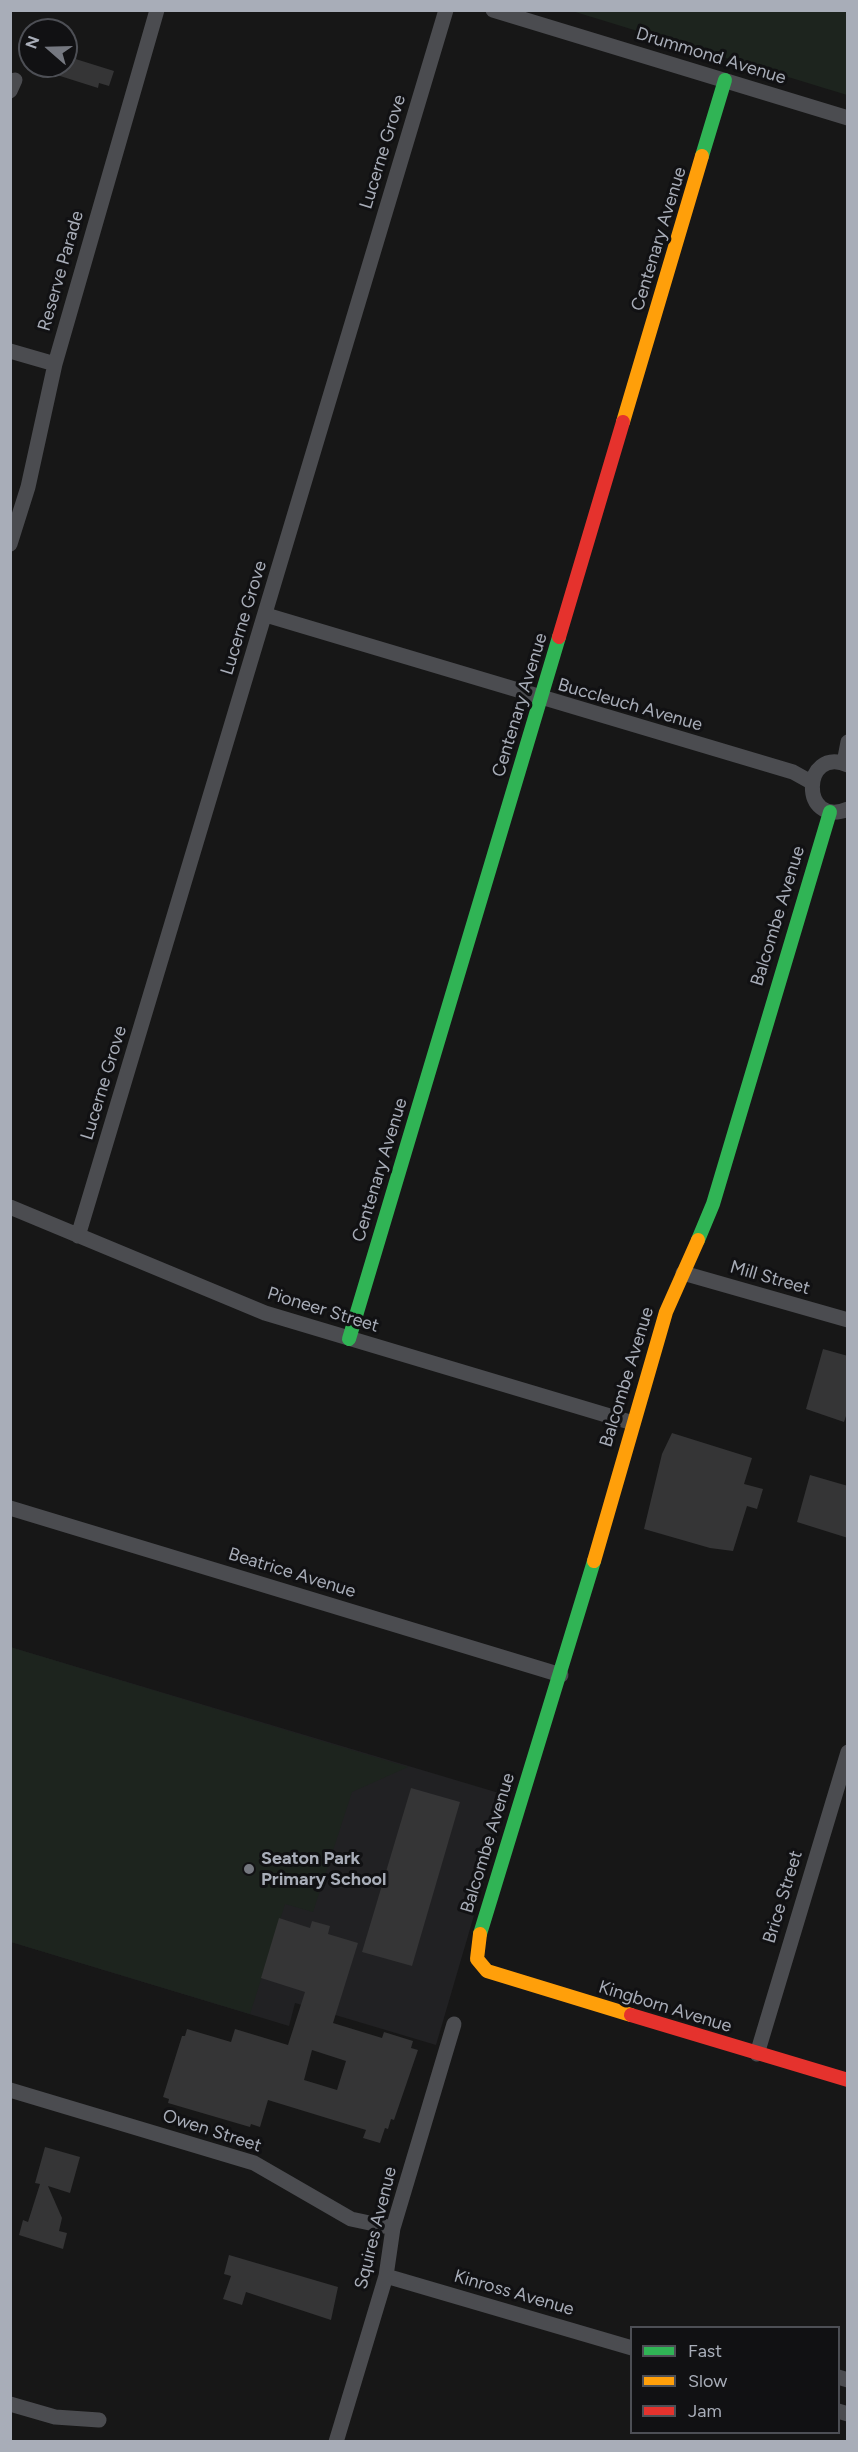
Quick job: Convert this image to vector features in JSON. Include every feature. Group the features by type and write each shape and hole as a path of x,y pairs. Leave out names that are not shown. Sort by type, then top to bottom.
{"street":[{"name":"Reserve Parade","path":"10,544 28,487 55,364 157,10"},
{"name":"Lucerne Grove","path":"78,1236 446,10"},
{"name":"Drummond Avenue","path":"493,10 848,118"},
{"name":"Centenary Avenue","path":"349,1339 725,80"},
{"path":"10,351 55,364"},
{"name":"Buccleuch Avenue","path":"266,615 541,699 793,772 811,782"},
{"path":"848,742 846,764 828,763 820,768 811,782 813,797 817,804 830,812 848,809"},
{"name":"Balcombe Avenue","path":"477,1959 478,1941 561,1675 666,1312 713,1204 830,812"},
{"name":"Pioneer Street","path":"10,1207 265,1314 633,1423"},
{"name":"Mill Street","path":"682,1273 848,1320"},
{"name":"Beatrice Avenue","path":"10,1508 561,1675"},
{"name":"Brice Street","path":"757,2054 848,1752"},
{"name":"Kingborn Avenue","path":"477,1959 487,1971 495,1974 848,2080"},
{"name":"Squires Avenue","path":"336,2442 386,2276 393,2228 454,2024"},
{"name":"Owen Street","path":"10,2090 254,2163 351,2218 393,2228"},
{"name":"Kinross Avenue","path":"386,2276 630,2347"},
{"path":"10,2404 55,2417 99,2420"}],"shaded area":[{"path":"572,11 847,11 847,95"},
{"name":"Seaton Park Primary School","path":"10,1647 509,1796 436,2045 295,2003 289,2026 11,1942"},
{"name":"Seaton Park Primary School","path":"10,1647 408,1767 352,1792 313,1912 285,1904 250,2014 11,1942"}],"building":[{"path":"78,60 114,71 109,86 99,83 98,88 66,78 78,78"},
{"path":"823,1349 848,1356 848,1410 844,1422 806,1409"},
{"path":"672,1433 752,1458 744,1484 763,1489 757,1509 747,1506 733,1551 710,1548 644,1529 662,1454"},
{"path":"810,1475 848,1486 848,1538 797,1522"},
{"path":"411,1788 460,1802 412,1966 362,1952"},
{"path":"279,1918 310,1928 312,1921 330,1926 328,1934 358,1943 333,2023 382,2038 384,2032 413,2041 411,2048 418,2050 394,2120 391,2119 388,2129 385,2128 380,2143 363,2138 366,2130 268,2100 260,2127 251,2124 250,2127 168,2103 169,2099 163,2097 182,2036 185,2036 187,2029 231,2042 235,2029 288,2045 305,1992 261,1978","holes":["312,2050 346,2061 337,2090 304,2080"]},
{"path":"45,2147 80,2157 70,2193 48,2186 62,2218 59,2231 67,2233 63,2249 19,2235 23,2220 28,2222 40,2184 35,2183"},
{"path":"229,2255 338,2287 331,2320 246,2292 242,2305 223,2299 231,2276 224,2274"}],"traffic: fast":[{"path":"702,156 725,80"},
{"path":"349,1339 559,637"},
{"path":"698,1240 713,1204 830,812"},
{"path":"480,1934 594,1561"}],"traffic: slow":[{"path":"623,422 702,156"},
{"path":"594,1561 666,1312 698,1240"},
{"path":"480,1934 477,1959 487,1971 631,2015"}],"traffic: jam":[{"path":"559,637 623,422"},
{"path":"631,2015 848,2080"}],"place":[{"name":"Seaton Park Primary School","path":"249,1869"}]}
